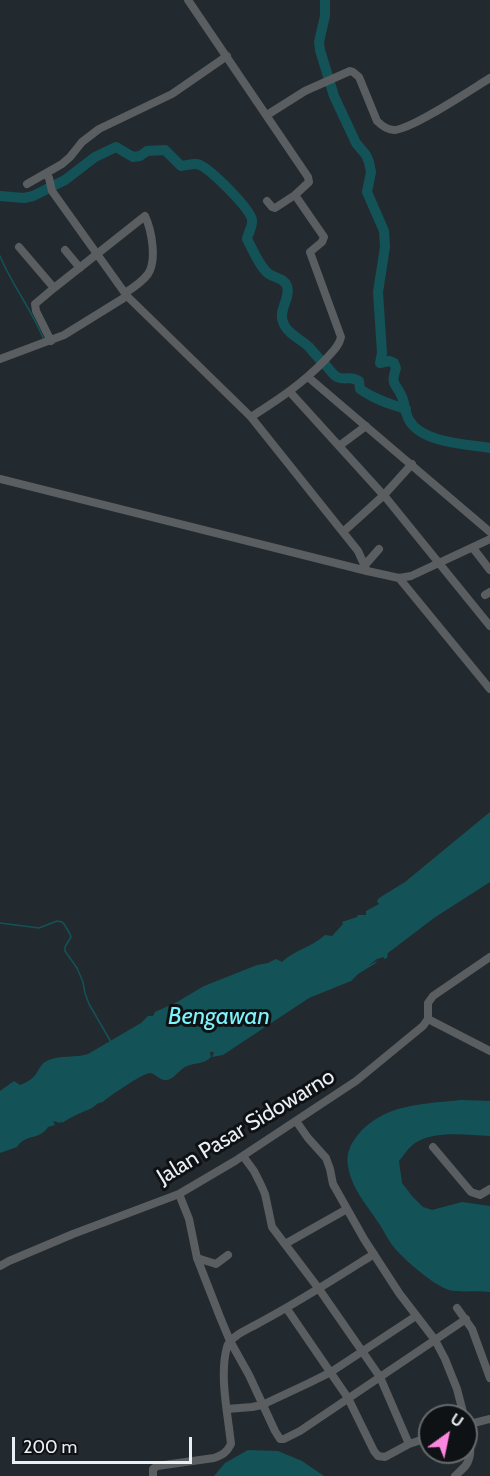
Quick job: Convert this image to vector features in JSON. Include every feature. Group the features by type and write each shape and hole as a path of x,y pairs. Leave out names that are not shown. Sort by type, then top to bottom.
{"street":[{"path":"188,0 309,177 309,182 296,195 275,208 267,201"},
{"path":"27,184 47,176 99,129 171,94 227,56"},
{"path":"267,115 305,91 350,71 356,73 377,121 382,126 394,130 430,114 490,78"},
{"path":"47,176 52,191 126,295 251,417 358,550 366,568"},
{"path":"251,417 290,392 308,377 337,347 341,338 310,252 322,242 324,237 296,195"},
{"path":"0,359 50,339 77,328 126,295 145,277 151,268 152,246 146,216 35,304 36,311 50,339"},
{"path":"19,247 54,288"},
{"path":"65,250 80,268"},
{"path":"308,377 490,532"},
{"path":"290,392 384,495 490,626"},
{"path":"339,446 366,426"},
{"path":"344,532 384,495 412,464"},
{"path":"0,479 399,578 411,576 490,539"},
{"path":"473,548 490,570"},
{"path":"366,568 379,549"},
{"path":"399,578 490,689"},
{"path":"490,957 430,998 428,1005 428,1019 490,1051"},
{"name":"Jalan Pasar Sidowarno","path":"0,1266 73,1234 179,1194 243,1156 356,1081 423,1026 428,1019"},
{"path":"296,1121 326,1158 333,1184 347,1209 399,1293 435,1340 445,1359 461,1404"},
{"path":"433,1147 471,1192 480,1195 490,1189"},
{"path":"243,1156 254,1171 265,1194 272,1227 319,1289 380,1377 409,1444"},
{"path":"179,1194 189,1219 197,1258 230,1341 280,1439 300,1431 466,1319"},
{"path":"285,1244 347,1209"},
{"path":"153,1476 153,1469 157,1466 223,1455 228,1450 231,1444 224,1366 230,1341 287,1309 374,1254"},
{"path":"197,1258 216,1264 228,1255"},
{"path":"457,1308 472,1329 490,1378"},
{"path":"287,1309 348,1398 378,1456 385,1456 418,1441"},
{"path":"227,1409 262,1405 309,1383 331,1372 416,1316"},
{"path":"454,1476 466,1464"}],"water":[{"name":"Bengawan","path":"490,812 490,882 434,918 388,953 387,958 377,959 368,966 377,961 376,963 351,981 309,998 223,1055 212,1057 214,1053 210,1052 211,1057 208,1060 185,1067 167,1080 150,1073 146,1074 103,1102 62,1123 53,1121 55,1125 48,1127 41,1134 0,1153 0,1091 14,1081 20,1085 29,1081 42,1064 49,1060 88,1054 141,1023 148,1016 153,1016 155,1012 204,986 276,959 282,962 325,935 332,936 343,924 342,922 358,915 366,915 366,911 379,904 377,901 379,898 405,882"},
{"path":"461,1100 490,1101 490,1136 441,1135 415,1143 399,1161 402,1183 423,1207 432,1210 462,1202 490,1206 490,1292 449,1290 435,1283 410,1264 392,1245 360,1195 352,1181 348,1166 348,1154 352,1143 367,1125 378,1117 418,1105"},
{"path":"248,1450 278,1451 302,1461 324,1476 214,1476 225,1463"}],"waterway":[{"path":"325,0 320,50 334,96 356,143 369,162 371,172 367,192 384,231 385,247 378,292 382,353 380,363 389,361 394,363 396,368 394,382 402,397 409,420 415,428 424,434 445,441 490,448"},
{"path":"0,196 24,198 33,196 65,180 95,157 116,147 133,157 140,156 147,151 165,150 181,166 200,165 229,190 250,214 252,222 247,239 259,263 287,286 282,317 288,330 309,347 335,376 356,379 359,381 360,389 365,393 406,409"},
{"path":"0,256 44,340"},
{"path":"0,923 39,928 57,921 64,924 71,937 65,951 77,968 89,1004 111,1042"}]}
